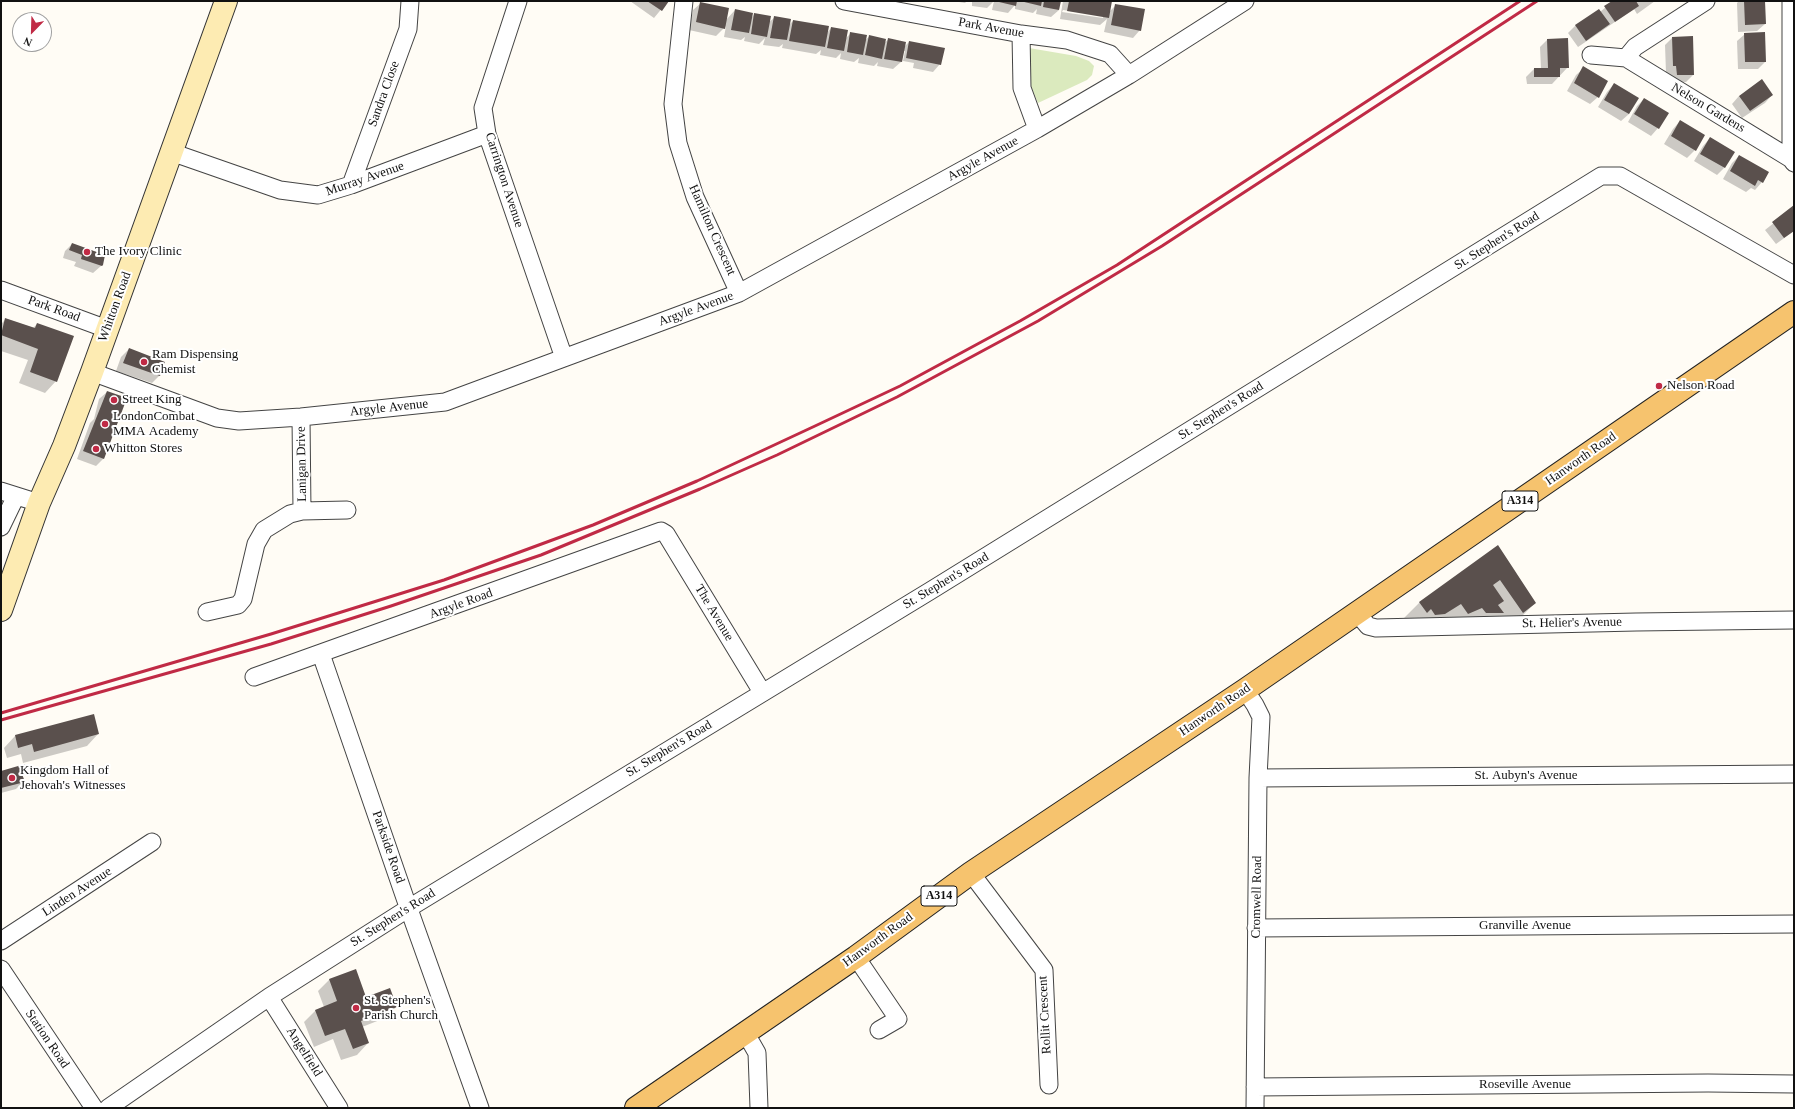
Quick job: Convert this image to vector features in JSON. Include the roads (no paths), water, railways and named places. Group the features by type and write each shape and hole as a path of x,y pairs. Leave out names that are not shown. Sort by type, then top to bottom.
{"main road":[{"name":"Whitton Road","path":"1,610 39,503 64,446 92,372 226,1"},
{"name":"Hanworth Road","path":"636,1108 856,957 971,873 1245,690 1794,312"}],"street":[{"name":"Sandra Close","path":"351,185 408,29 410,1"},
{"name":"Carrington Avenue","path":"518,1 483,108 487,134 564,358"},
{"name":"Hamilton Crescent","path":"684,1 673,104 678,143 695,197 739,293"},
{"name":"Park Avenue","path":"844,1 1020,34 1067,40 1110,54 1129,74"},
{"name":"Argyle Avenue","path":"92,372 217,418 240,421 302,418 444,402 739,293 1037,129 1129,74 1245,1"},
{"path":"1626,58 1635,47 1706,1"},
{"name":"Nelson Gardens","path":"1791,1 1792,161"},
{"path":"1020,34 1022,88 1037,129"},
{"name":"Nelson Gardens","path":"1591,56 1626,58 1792,161"},
{"name":"Murray Avenue","path":"171,152 280,190 318,195 351,185 487,134"},
{"name":"St. Stephen's Road","path":"108,1108 269,997 408,908 930,591 1601,176 1620,176 1794,275"},
{"name":"Park Road","path":"1,290 107,329"},
{"name":"Lanigan Drive","path":"302,418 302,511"},
{"path":"1,526 9,494 39,503"},
{"name":"Lanigan Drive","path":"207,612 238,605 243,599 256,544 264,530 290,514 302,511 347,510"},
{"name":"Argyle Road","path":"254,677 661,531 666,534"},
{"name":"The Avenue","path":"666,534 762,692"},
{"name":"St. Helier's Avenue","path":"1357,613 1368,626 1376,628 1794,620"},
{"name":"Parkside Road","path":"321,654 408,908 480,1108"},
{"name":"Cromwell Road","path":"1245,690 1256,705 1261,717 1258,778 1255,1108"},
{"name":"St. Aubyn's Avenue","path":"1258,778 1794,774"},
{"name":"Linden Avenue","path":"1,942 152,842"},
{"name":"Rollit Crescent","path":"971,873 1044,970 1049,1085"},
{"name":"Granville Avenue","path":"1256,928 1794,924"},
{"path":"856,957 898,1019 878,1030"},
{"name":"Station Road","path":"1,969 94,1108"},
{"name":"Angelfield","path":"269,997 339,1108"},
{"path":"745,1032 757,1053 759,1108"},
{"name":"Roseville Avenue","path":"1255,1087 1708,1083 1794,1084"}],"railway":[{"path":"1,713 271,634 444,580 593,525 697,481 815,426 900,386 1020,321 1117,265 1520,1"},
{"path":"1,720 271,644 391,606 541,555 700,489 777,455 897,397 1038,321 1162,246 1537,1"}],"place":[{"name":"The Ivory Clinic","path":"87,252"},
{"name":"Ram Dispensing Chemist","path":"144,362"},
{"name":"Nelson Road","path":"1659,386"},
{"name":"Street King","path":"114,400"},
{"name":"LondonCombat MMA Academy","path":"105,424"},
{"name":"Whitton Stores","path":"96,449"},
{"name":"Kingdom Hall of Jehovah's Witnesses","path":"12,778"},
{"name":"St. Stephen's Parish Church","path":"356,1008"}]}
